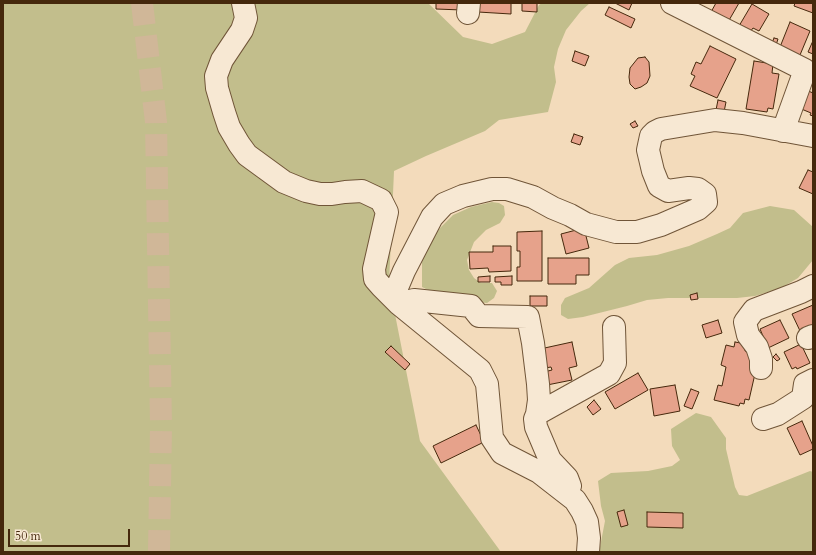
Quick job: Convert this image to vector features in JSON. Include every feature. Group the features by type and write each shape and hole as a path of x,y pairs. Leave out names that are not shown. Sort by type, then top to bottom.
{"street":[{"path":"243,3 246,18 242,30 222,60 216,76 217,88 229,127 239,144 247,155 284,182 306,191 320,194 362,191 382,200 387,212 374,269 375,279 396,301 480,370 486,384 492,438 502,453 539,472 575,500"},
{"path":"672,3 805,70 783,131"},
{"path":"396,301 404,271 432,217 444,204 463,196 492,189 507,189 532,197 586,224 616,232 637,232 661,225 698,209 706,202 705,194 698,189 689,188 668,191 659,186 653,171 648,150 651,136 655,132 661,129 715,120 743,122 813,136"},
{"path":"761,368 761,359 757,347 748,335 746,322 754,310 813,286"},
{"path":"396,301 414,300 471,306 479,316 528,317 538,384 539,400 535,420 536,427 550,460 567,478 575,500 587,522 589,538 588,552"},
{"path":"537,414 609,374 615,363 614,327"},
{"path":"763,419 778,414 803,398 804,384 813,380"}],"shaded area":[{"path":"3,3 428,3 463,37 492,44 525,32 539,5 542,3 590,3 581,11 566,30 558,49 554,67 556,82 548,112 499,120 485,131 394,171 389,284 420,441 501,552 3,552"},
{"path":"492,202 499,203 504,206 505,215 500,223 486,230 474,242 467,260 469,270 474,278 481,283 492,283 497,291 494,298 487,303 476,302 438,295 422,287 422,262 429,243 440,228 453,215 471,207"},
{"path":"770,206 794,210 813,227 813,260 798,278 781,288 755,296 737,298 668,298 647,300 583,317 568,319 561,315 561,305 565,298 589,288 615,265 629,258 657,255 689,246 730,228 743,213"},
{"path":"696,413 711,417 726,438 726,449 735,487 739,495 747,496 810,471 813,472 813,552 599,552 605,521 601,506 598,481 611,473 648,471 672,466 680,460 672,446 671,429"}],"building":[{"path":"436,3 463,3 462,10 436,9"},
{"path":"478,3 511,3 511,14 478,12"},
{"path":"522,3 537,3 537,12 522,11"},
{"path":"615,3 632,3 629,10"},
{"path":"716,3 739,3 728,22 711,12"},
{"path":"795,3 813,3 813,13 794,6"},
{"path":"752,4 769,14 759,31 753,28 750,32 739,26"},
{"path":"609,7 635,19 631,28 605,15"},
{"path":"790,22 810,31 800,55 780,47"},
{"path":"774,38 778,39 776,45 772,43"},
{"path":"813,43 813,54 808,52"},
{"path":"710,46 736,59 717,98 690,86 695,76 691,74 696,62 701,64"},
{"path":"575,51 589,56 585,66 572,61"},
{"path":"645,57 649,62 650,76 647,83 635,89 630,84 630,68 638,58"},
{"path":"754,61 773,64 772,73 779,74 773,109 768,108 767,112 746,109"},
{"path":"806,90 813,93 813,116 810,115 811,113 799,108"},
{"path":"718,100 726,102 724,112 716,110"},
{"path":"635,121 638,126 633,128 630,124"},
{"path":"574,134 583,137 580,145 571,142"},
{"path":"808,170 813,172 813,194 799,188"},
{"path":"584,228 589,248 566,254 561,234"},
{"path":"542,231 542,281 517,281 517,267 520,267 520,251 517,251 517,232"},
{"path":"493,246 511,246 511,271 489,272 488,268 470,269 469,252 493,252"},
{"path":"548,258 589,258 589,275 576,275 576,284 548,284"},
{"path":"490,276 490,282 478,282 478,277"},
{"path":"512,276 512,285 501,285 501,282 495,282 495,277"},
{"path":"697,293 698,299 691,300 690,295"},
{"path":"530,296 547,296 547,306 530,306"},
{"path":"813,305 813,327 801,333 792,314"},
{"path":"718,320 722,333 706,338 702,325"},
{"path":"780,320 789,338 768,348 760,329"},
{"path":"572,342 577,366 569,368 572,380 547,385 544,372 552,370 551,367 545,368 540,349"},
{"path":"735,342 746,344 745,351 755,354 757,365 749,400 745,399 744,404 740,403 739,406 714,400 718,385 722,386 726,367 721,365 726,345 734,347"},
{"path":"801,344 810,363 797,369 796,367 792,369 784,352"},
{"path":"391,346 410,364 405,370 385,352"},
{"path":"776,354 780,359 777,361 773,357"},
{"path":"638,373 648,390 615,409 605,392"},
{"path":"675,385 680,411 654,416 650,389"},
{"path":"691,389 699,392 692,409 684,406"},
{"path":"594,400 601,409 593,415 587,407"},
{"path":"802,421 813,449 800,455 787,428"},
{"path":"476,425 484,442 441,463 433,446"},
{"path":"624,510 628,525 621,527 617,512"},
{"path":"647,512 683,513 683,528 647,527"}],"tunnel":[{"path":"142,3 156,122 161,426 159,552"}]}
